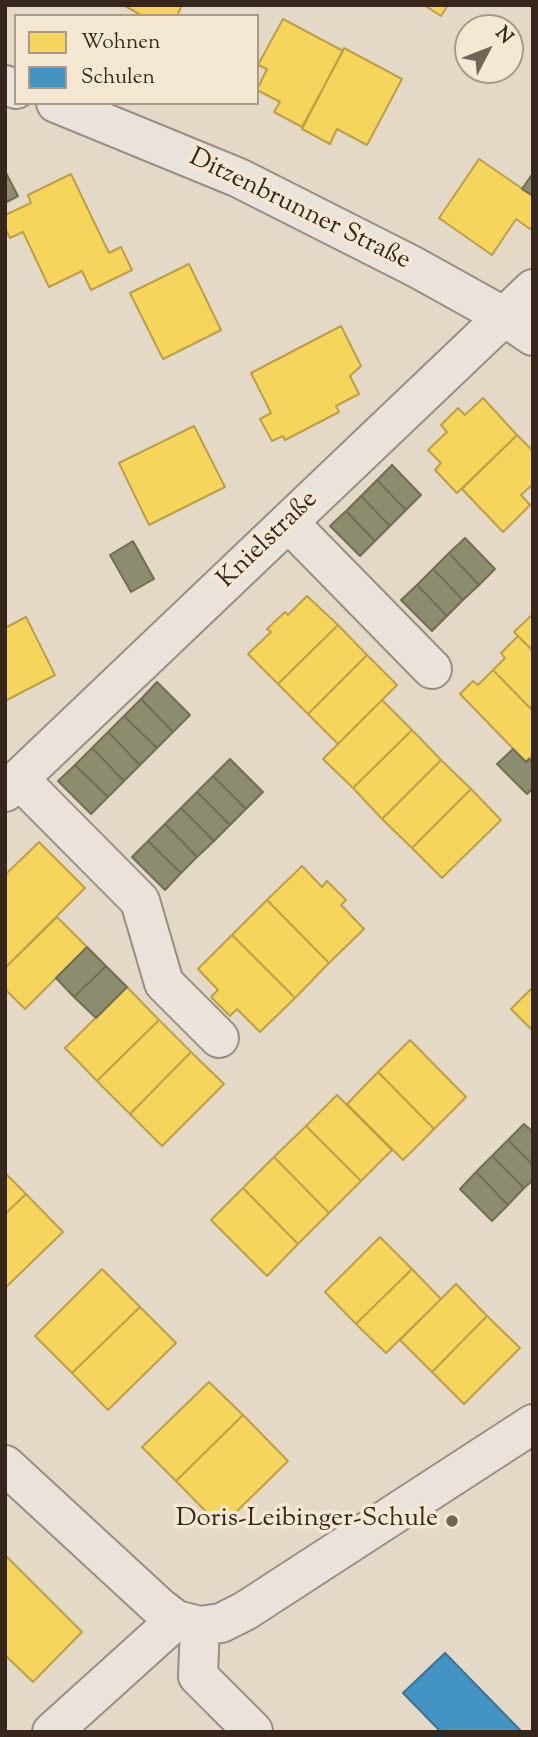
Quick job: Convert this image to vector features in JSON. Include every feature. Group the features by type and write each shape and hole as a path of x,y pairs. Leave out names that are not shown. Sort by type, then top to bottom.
{"street":[{"name":"Ditzenbrunner Straße","path":"61,105 239,178 415,267 519,327"},
{"name":"Knielstraße","path":"12,785 289,523 519,327 533,289"},
{"path":"289,523 432,669"},
{"path":"12,785 140,901 164,983 219,1038"},
{"path":"5,1465 136,1587 188,1623 221,1623 245,1611 533,1424"},
{"path":"188,1623 198,1676 253,1731"},
{"path":"52,1732 188,1623"}],"building: Wohnen":[{"path":"123,5 182,5 178,14 139,14"},
{"path":"424,5 448,5 441,16"},
{"path":"283,19 343,51 302,127 274,112 280,102 259,91 267,69 259,63"},
{"path":"344,48 402,79 367,145 337,129 330,144 302,129"},
{"path":"479,159 533,196 533,226 530,229 516,219 492,255 439,218"},
{"path":"71,174 109,253 121,247 132,270 91,290 82,271 49,287 23,232 10,238 5,228 5,215 31,203 28,195"},
{"path":"189,264 221,330 163,359 130,293"},
{"path":"341,326 361,366 350,376 359,394 336,406 339,412 285,440 283,436 272,441 260,419 271,413 251,373"},
{"path":"483,398 517,435 457,493 435,470 441,463 428,450 447,432 441,425 458,408 465,415"},
{"path":"194,426 225,487 149,525 119,463"},
{"path":"517,435 533,451 533,484 521,495 530,505 503,532 462,489"},
{"path":"307,596 338,625 278,684 248,654 271,632 267,629 285,612 288,615"},
{"path":"533,614 533,651 514,632"},
{"path":"26,617 55,675 5,701 5,628"},
{"path":"338,625 367,655 308,714 278,684"},
{"path":"518,636 533,651 533,711 493,670 505,658 501,653"},
{"path":"367,655 397,685 338,744 308,714"},
{"path":"493,670 533,711 533,755 526,762 460,694 473,681 478,685"},
{"path":"382,700 412,730 353,788 323,759"},
{"path":"412,730 441,760 382,819 353,788"},
{"path":"441,760 471,789 412,848 382,819"},
{"path":"471,789 501,820 442,878 412,848"},
{"path":"39,842 85,888 5,968 5,875"},
{"path":"302,866 322,887 327,881 346,900 341,905 364,929 329,963 267,900"},
{"path":"267,900 329,963 295,998 232,935"},
{"path":"57,917 87,947 25,1009 5,989 5,968"},
{"path":"232,935 295,998 260,1032 237,1009 230,1016 211,997 218,990 198,969"},
{"path":"127,987 159,1020 97,1081 65,1048"},
{"path":"533,987 533,1031 511,1009"},
{"path":"159,1020 191,1052 130,1114 97,1081"},
{"path":"410,1040 466,1097 434,1129 378,1072"},
{"path":"191,1052 224,1084 162,1146 130,1114"},
{"path":"378,1072 434,1129 403,1160 347,1104"},
{"path":"337,1095 392,1150 361,1181 306,1126"},
{"path":"306,1126 361,1181 329,1213 274,1157"},
{"path":"274,1157 329,1213 298,1244 243,1188"},
{"path":"5,1173 26,1194 5,1214"},
{"path":"243,1188 298,1244 267,1276 211,1220"},
{"path":"26,1194 63,1232 5,1288 5,1214"},
{"path":"380,1237 412,1269 356,1324 325,1292"},
{"path":"102,1269 140,1307 72,1373 35,1336"},
{"path":"412,1269 441,1299 386,1353 356,1324"},
{"path":"456,1284 487,1316 432,1372 400,1340"},
{"path":"140,1307 176,1343 108,1410 72,1373"},
{"path":"487,1316 520,1348 464,1404 432,1372"},
{"path":"209,1382 243,1415 176,1481 142,1447"},
{"path":"243,1415 288,1461 221,1527 176,1481"},
{"path":"5,1555 82,1632 33,1682 5,1655"}],"building: Schulen":[{"path":"445,1653 522,1732 441,1732 403,1693"}],"building: Industrie":[{"path":"5,171 18,196 5,203"},
{"path":"533,173 533,196 522,189"},
{"path":"392,465 421,495 406,510 377,480"},
{"path":"377,480 406,510 390,526 361,496"},
{"path":"361,496 390,526 375,541 346,511"},
{"path":"346,511 375,541 360,556 330,526"},
{"path":"465,538 495,569 479,585 449,553"},
{"path":"133,541 154,579 131,592 110,555"},
{"path":"449,553 479,585 463,600 433,569"},
{"path":"433,569 463,600 447,616 417,585"},
{"path":"417,585 447,616 432,631 401,600"},
{"path":"157,682 190,715 173,732 141,699"},
{"path":"141,699 173,732 157,748 124,716"},
{"path":"124,716 157,748 140,765 108,732"},
{"path":"108,732 140,765 124,781 92,748"},
{"path":"92,748 124,781 108,797 75,765"},
{"path":"513,749 526,762 529,759 533,762 533,788 527,794 497,764"},
{"path":"230,759 263,792 246,809 213,776"},
{"path":"75,765 108,797 91,814 58,781"},
{"path":"213,776 246,809 230,825 197,792"},
{"path":"197,792 230,825 214,841 181,808"},
{"path":"181,808 214,841 197,857 165,824"},
{"path":"165,824 197,857 181,873 148,841"},
{"path":"148,841 181,873 165,890 132,857"},
{"path":"87,947 106,966 74,997 56,978"},
{"path":"106,966 127,987 96,1018 74,997"},
{"path":"524,1124 533,1132 533,1165 508,1140"},
{"path":"508,1140 533,1165 533,1180 524,1188 492,1156"},
{"path":"492,1156 524,1188 508,1205 476,1172"},
{"path":"476,1172 508,1205 492,1221 460,1189"}],"place":[{"name":"Doris-Leibinger-Schule","path":"452,1521"}]}
